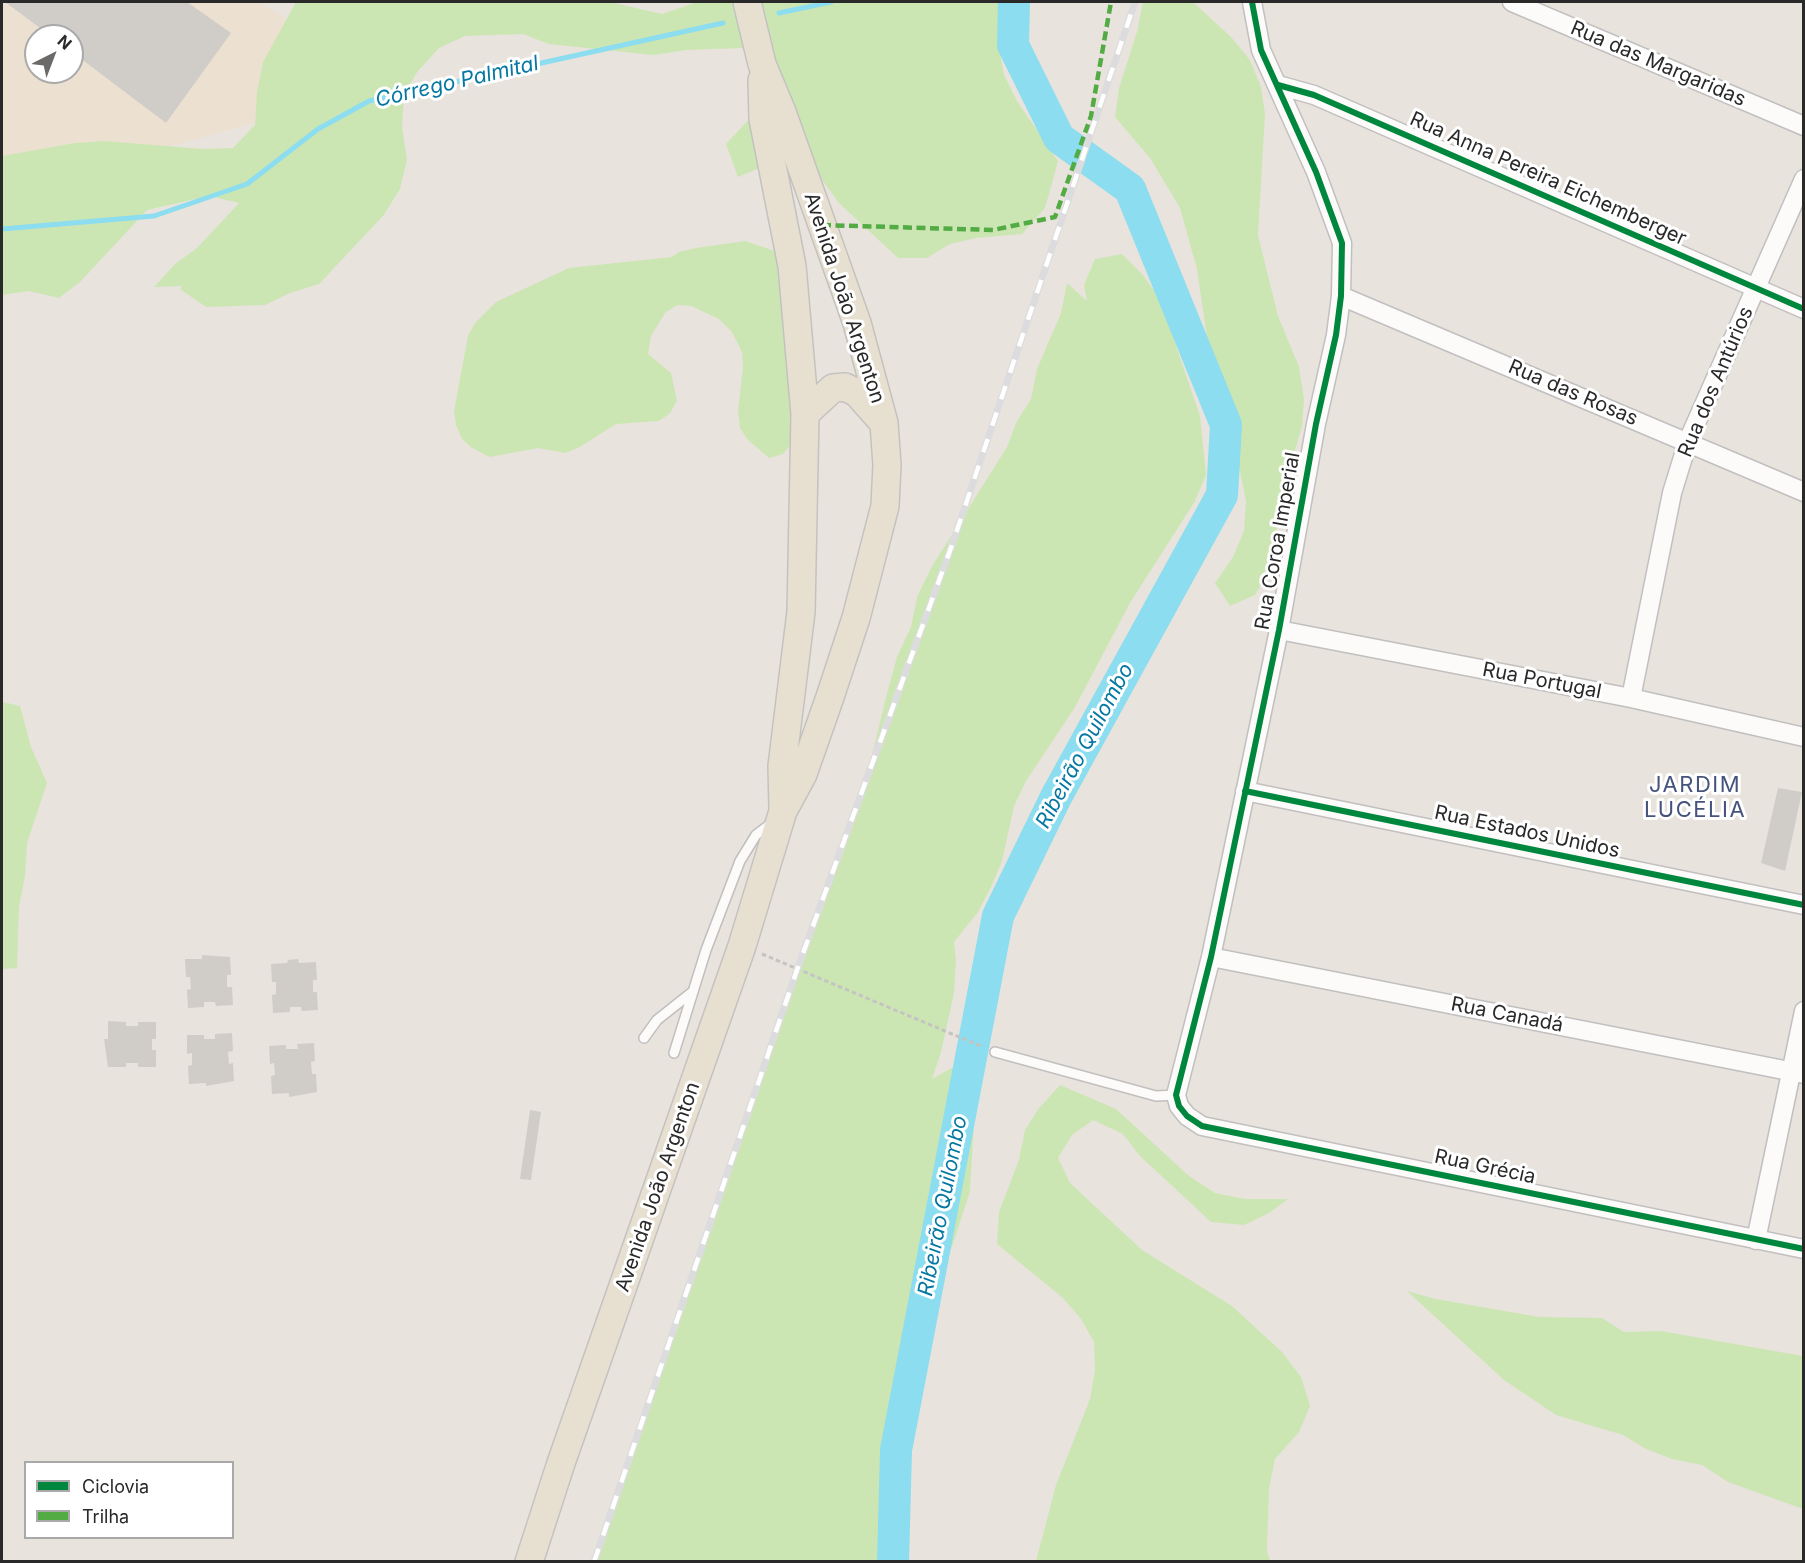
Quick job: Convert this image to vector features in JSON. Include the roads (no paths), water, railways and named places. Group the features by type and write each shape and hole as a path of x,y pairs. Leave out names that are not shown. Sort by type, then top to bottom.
{"main road":[{"name":"Avenida João Argenton","path":"529,1562 561,1463 742,946 783,813 802,774 856,618 885,506 887,465 884,423 856,323 782,112 762,64 750,13"},
{"name":"Avenida João Argenton","path":"762,64 763,119 792,266 805,414 801,612 782,766 783,813"},
{"path":"805,414 833,388 845,387 857,393 884,423"}],"street":[{"name":"Rua Coroa Imperial","path":"1176,1095 1211,957 1279,630 1316,424 1336,335 1341,296 1342,243 1316,172 1261,50 1252,2"},
{"name":"Rua das Margaridas","path":"1512,2 1803,126"},
{"name":"Rua Anna Pereira Eichemberger","path":"1278,85 1314,95 1803,309"},
{"name":"Rua dos Antúrios","path":"1631,699 1672,493 1688,441 1803,179"},
{"name":"Rua das Rosas","path":"1341,296 1688,441 1803,492"},
{"name":"Rua Portugal","path":"1279,630 1631,699 1803,737"},
{"name":"Rua Estados Unidos","path":"1245,791 1803,905"},
{"name":"Rua Canadá","path":"1211,957 1797,1072"},
{"path":"1756,1240 1797,1072 1803,1011"},
{"name":"Rua Grécia","path":"1176,1095 1179,1106 1186,1116 1202,1126 1803,1249"}],"lane":[{"path":"674,1053 691,993 740,861 756,835 783,813"},
{"path":"644,1038 657,1020 691,993"},
{"path":"995,1052 1156,1096 1176,1095"}],"waterway":[{"name":"Córrego Palmital","path":"779,13 831,2"},
{"name":"Ribeirão Quilombo","path":"893,1562 896,1450 998,916 1056,797 1222,495 1226,425 1130,189 1059,138 1013,45 1014,2"},
{"name":"Córrego Palmital","path":"2,229 154,216 247,184 318,129 369,101 723,23"}],"railway":[{"path":"594,1562 798,967 952,545 1135,2"}],"district":[{"name":"JARDIM LUCÉLIA","path":"1695,798"}]}
